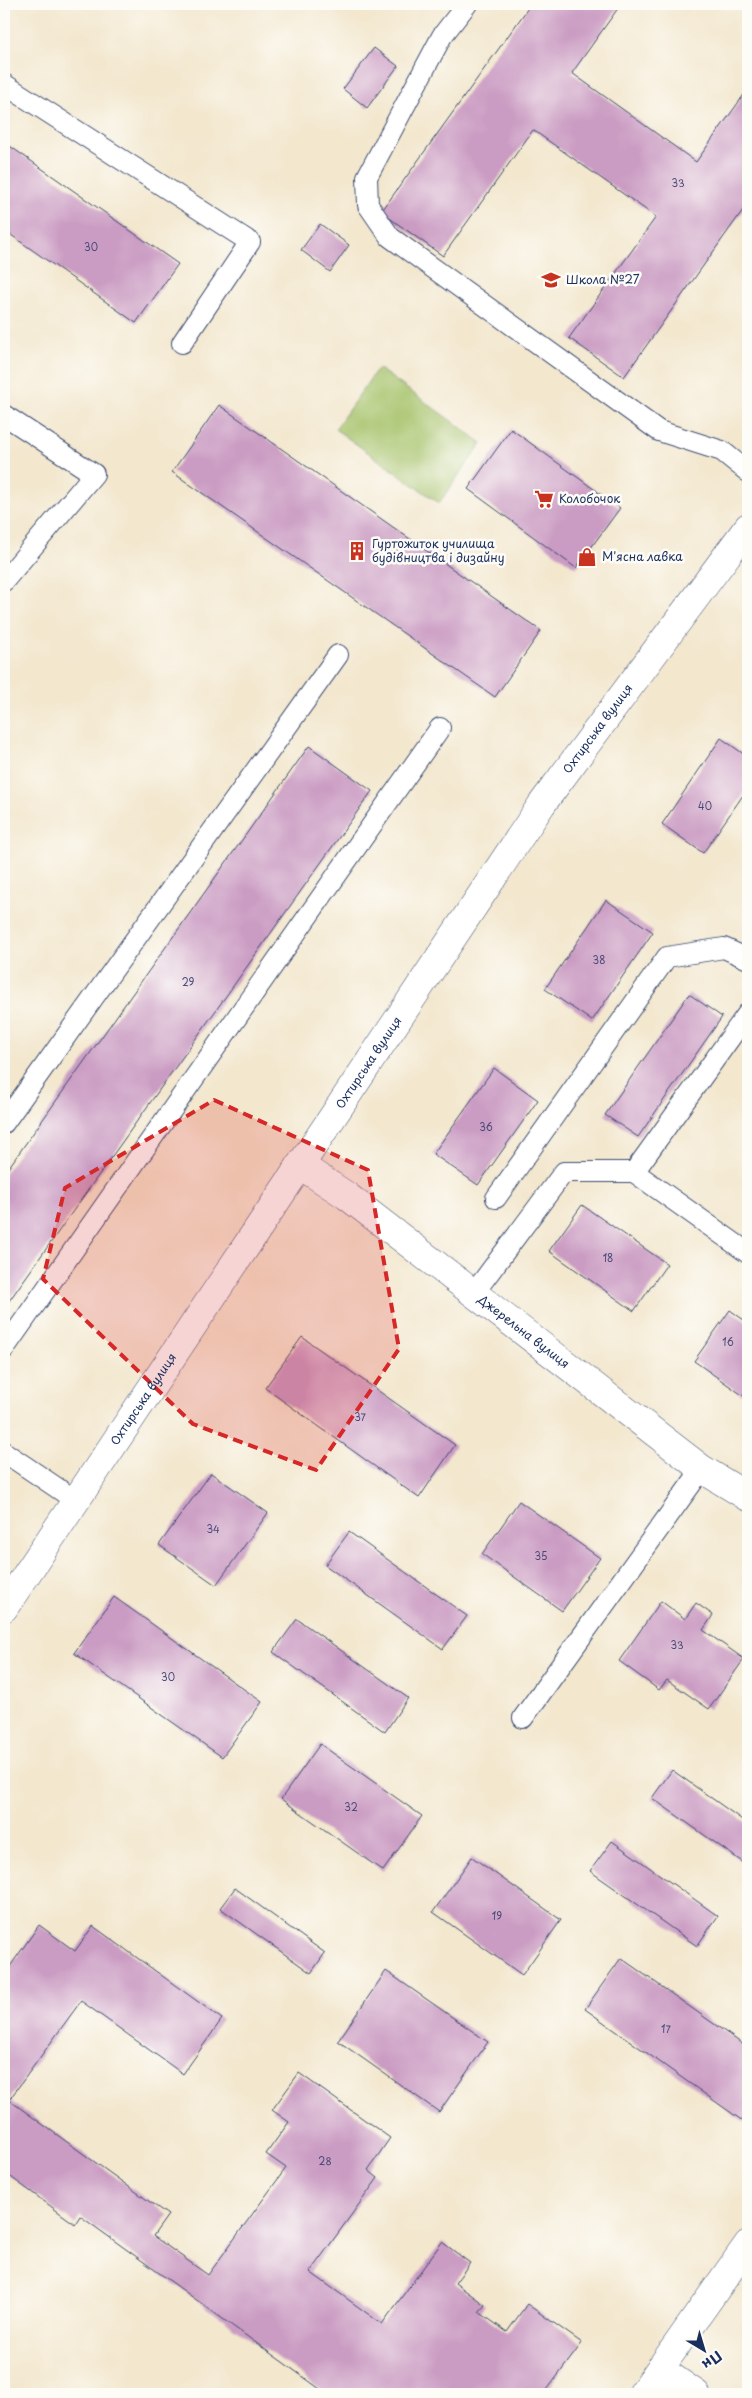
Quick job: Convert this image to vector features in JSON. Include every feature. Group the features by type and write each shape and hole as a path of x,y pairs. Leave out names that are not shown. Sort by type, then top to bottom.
{"street":[{"name":"Охтирська вулиця","path":"4,1608 542,804 748,527"},
{"name":"Джерельна вулиця","path":"300,1166 346,1196 702,1469 748,1498"},
{"path":"642,2394 748,2244"},
{"path":"660,2369 696,2394"}],"lane":[{"path":"467,4 442,36 366,177 368,205 390,237 659,432 722,451 748,472"},
{"path":"4,84 250,242 182,343"},
{"path":"4,415 94,474 4,581"},
{"path":"4,1123 338,655"},
{"path":"4,1349 440,728"},
{"path":"496,1198 666,957 724,948 748,959"},
{"path":"634,1172 748,1013"},
{"path":"474,1293 564,1172 634,1172 748,1253"},
{"path":"4,1452 75,1500"},
{"path":"522,1718 702,1469"}],"highlighted area":[{"path":"214,1100 368,1170 399,1349 316,1470 193,1424 43,1279 65,1188"}],"green space":[{"path":"378,368 482,443 439,503 335,429"}],"building":[{"path":"531,4 621,4 572,73 696,162 748,89 748,203 624,377 569,338 656,217 533,130 443,256 381,212"},
{"path":"374,48 398,66 367,108 343,89"},
{"path":"4,142 178,264 136,323 4,230"},
{"path":"320,224 349,245 330,272 301,250"},
{"name":"Гуртожиток училища будівництва і дизайну","path":"219,405 541,631 495,697 172,472"},
{"name":"Колобочок","path":"511,429 620,508 576,568 468,489"},
{"path":"721,738 748,757 748,788 703,853 662,824"},
{"path":"309,746 372,791 4,1308 4,1174"},
{"path":"606,900 653,932 592,1021 545,989"},
{"path":"689,994 722,1017 638,1137 605,1115"},
{"path":"494,1068 538,1100 478,1185 433,1154"},
{"path":"582,1205 667,1264 634,1311 549,1251"},
{"path":"730,1310 748,1323 748,1399 694,1361"},
{"path":"302,1337 455,1445 419,1498 265,1388"},
{"path":"211,1473 268,1513 216,1585 159,1545"},
{"path":"519,1501 600,1558 562,1611 482,1554"},
{"path":"349,1532 467,1616 443,1649 325,1565"},
{"path":"114,1597 262,1702 222,1757 74,1653"},
{"path":"661,1601 685,1619 696,1603 713,1615 703,1630 744,1659 709,1709 667,1680 659,1690 619,1661"},
{"path":"297,1619 408,1698 385,1732 273,1652"},
{"path":"320,1744 422,1816 383,1871 281,1799"},
{"path":"672,1770 748,1824 748,1866 652,1798"},
{"path":"612,1841 718,1916 697,1946 590,1871"},
{"path":"472,1857 561,1920 522,1975 433,1912"},
{"path":"235,1888 325,1953 311,1973 220,1908"},
{"path":"39,1925 75,1951 93,1926 222,2019 183,2074 81,2001 9,2100 168,2215 153,2236 208,2275 286,2168 266,2154 289,2122 272,2110 299,2073 390,2138 368,2170 378,2178 310,2272 382,2324 442,2242 470,2263 455,2283 485,2305 479,2312 507,2332 527,2304 582,2343 544,2394 327,2394 80,2216 75,2224 4,2172 4,1975"},
{"path":"621,1958 748,2048 747,2124 585,2009"},
{"path":"386,1971 488,2042 439,2112 338,2041"}],"place":[{"name":"Школа №27","path":"551,280"},
{"name":"Колобочок","path":"544,499"},
{"name":"Гуртожиток училища будівництва і дизайну","path":"357,551"},
{"name":"М'ясна лавка","path":"587,557"}]}
